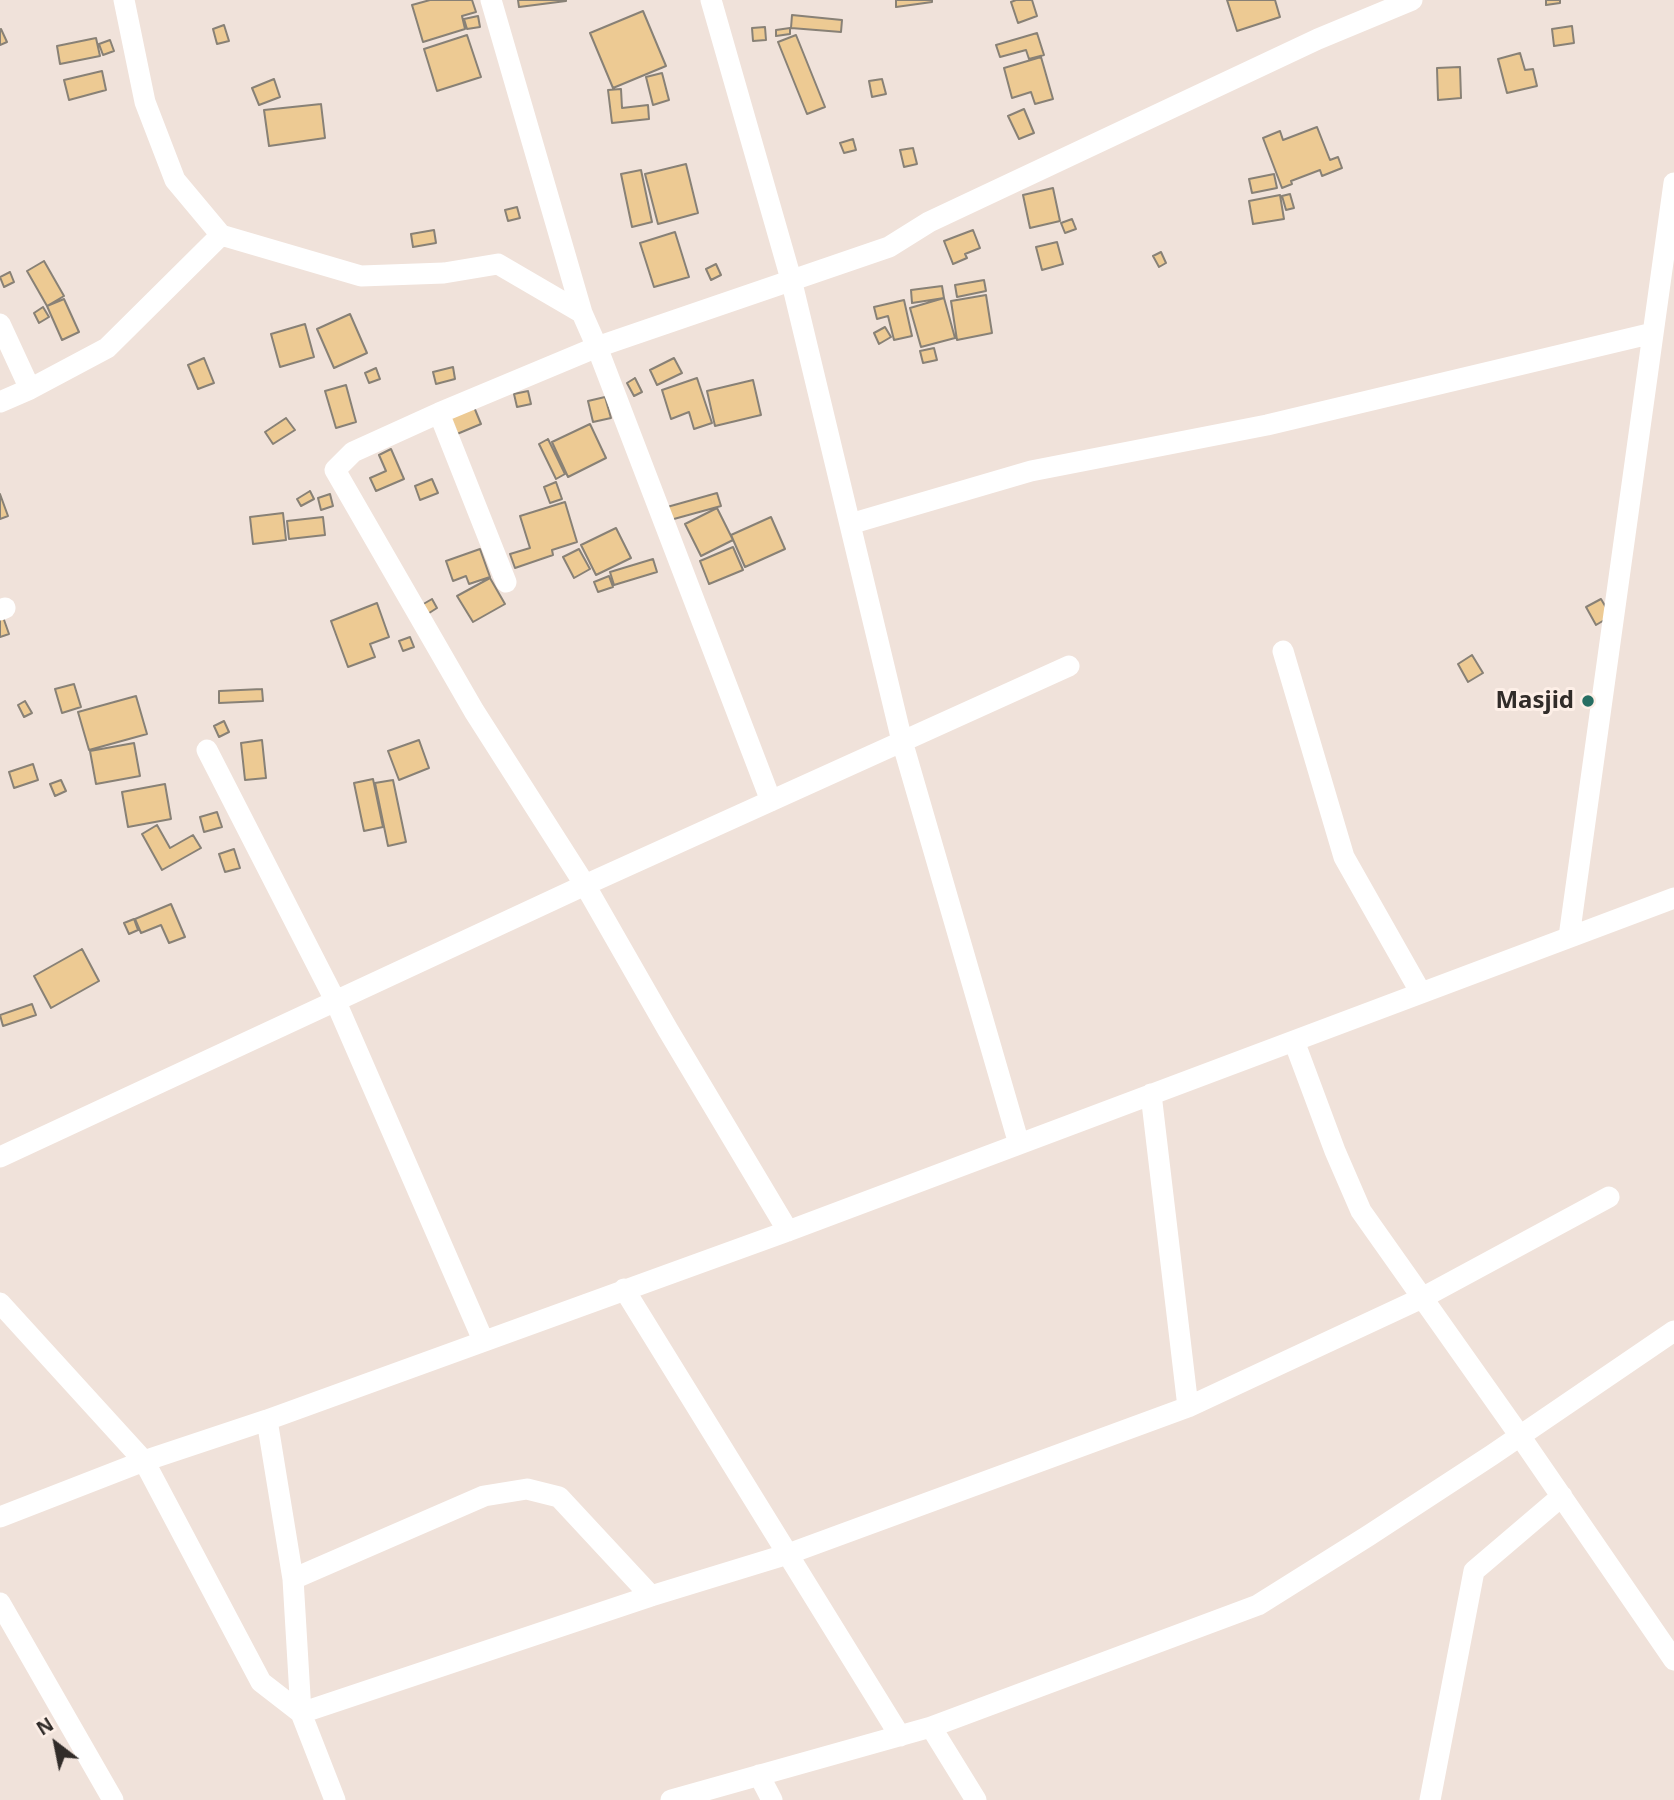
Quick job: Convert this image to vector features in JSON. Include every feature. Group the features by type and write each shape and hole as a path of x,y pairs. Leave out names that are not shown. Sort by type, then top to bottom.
{"street":[{"path":"124,0 145,102 175,180 221,235 361,276 444,273 498,264 582,313"},
{"path":"491,0 582,313 771,801"},
{"path":"711,0 791,279 902,741 1019,1144"},
{"path":"788,1231 585,885 474,711 335,470 354,452 597,347 889,247 929,222 966,204 1318,39 1412,0"},
{"path":"1569,937 1674,184"},
{"path":"0,402 107,348 221,235"},
{"path":"0,324 30,389"},
{"path":"850,523 1031,471 1267,425 1653,333"},
{"path":"439,413 506,582"},
{"path":"1283,651 1345,858 1421,993"},
{"path":"0,1157 585,885 1069,666"},
{"path":"207,750 335,1000 483,1340"},
{"path":"0,1517 144,1461 267,1420 788,1231 1674,898"},
{"path":"1294,1041 1335,1151 1361,1210 1674,1660"},
{"path":"1151,1094 1188,1407"},
{"path":"301,1713 651,1596 788,1554 1188,1407 1422,1297 1609,1197"},
{"path":"624,1289 900,1736"},
{"path":"0,1303 144,1461 261,1682 301,1713"},
{"path":"671,1800 931,1727 1258,1605 1671,1340"},
{"path":"267,1420 293,1579 301,1713 335,1800"},
{"path":"293,1579 484,1496 527,1489 559,1497 651,1596"},
{"path":"1430,1800 1474,1571 1562,1496"},
{"path":"0,1603 113,1800"},
{"path":"931,1727 976,1800"},
{"path":"759,1775 772,1800"}],"building":[{"path":"430,0 472,0 476,12 462,16 465,29 423,42 412,5"},
{"path":"518,0 566,0 566,1 519,7"},
{"path":"896,0 932,0 932,2 896,7"},
{"path":"1032,0 1037,16 1018,23 1011,2"},
{"path":"1227,0 1275,0 1280,17 1237,31"},
{"path":"1546,0 1560,0 1560,3 1546,5"},
{"path":"643,11 666,66 613,88 590,33"},
{"path":"792,15 842,20 841,32 791,28"},
{"path":"478,16 480,27 467,29 464,19"},
{"path":"224,25 229,41 217,44 213,29"},
{"path":"1572,26 1574,43 1554,46 1552,29"},
{"path":"765,27 766,40 753,41 752,28"},
{"path":"790,28 790,34 776,36 776,30"},
{"path":"0,30 7,42 0,45"},
{"path":"1037,33 1044,55 1029,59 1026,50 1000,57 996,45"},
{"path":"467,35 481,77 437,91 424,49"},
{"path":"796,35 825,107 807,114 778,42"},
{"path":"96,38 100,56 60,64 57,46"},
{"path":"110,40 114,51 103,55 99,44"},
{"path":"1520,53 1525,70 1533,69 1537,86 1507,93 1498,59"},
{"path":"1041,57 1053,99 1035,104 1031,92 1012,98 1004,68"},
{"path":"1460,67 1461,98 1438,100 1437,68"},
{"path":"102,71 106,90 69,100 64,80"},
{"path":"662,73 669,100 653,105 646,77"},
{"path":"274,79 280,97 259,105 252,88"},
{"path":"882,79 886,94 872,97 869,81"},
{"path":"621,89 622,108 648,105 649,119 612,123 608,90"},
{"path":"321,104 325,138 269,146 264,110"},
{"path":"1024,109 1034,133 1019,139 1008,116"},
{"path":"1317,127 1330,160 1338,157 1342,168 1322,176 1320,170 1291,181 1292,184 1282,188 1263,138 1280,131 1283,140"},
{"path":"853,139 856,150 844,153 840,143"},
{"path":"913,148 917,164 904,167 900,150"},
{"path":"686,164 698,213 658,224 645,174"},
{"path":"641,170 652,222 632,227 621,174"},
{"path":"1274,174 1277,188 1252,193 1249,179"},
{"path":"1053,188 1060,221 1030,228 1023,195"},
{"path":"1290,194 1294,208 1286,210 1282,196"},
{"path":"1280,195 1284,219 1253,224 1249,201"},
{"path":"517,207 520,218 508,221 505,210"},
{"path":"1072,219 1076,229 1065,233 1061,223"},
{"path":"434,230 436,243 413,247 411,234"},
{"path":"973,230 980,248 965,254 967,258 953,264 944,241"},
{"path":"675,232 689,277 654,287 640,243"},
{"path":"1057,242 1063,264 1042,270 1036,247"},
{"path":"1161,252 1166,263 1159,267 1153,256"},
{"path":"44,261 64,296 47,306 27,271"},
{"path":"716,264 721,275 711,280 706,269"},
{"path":"10,272 14,282 4,287 0,277"},
{"path":"984,280 986,291 957,297 955,285"},
{"path":"942,286 944,298 912,303 911,290"},
{"path":"986,295 992,333 957,340 951,301"},
{"path":"944,298 955,338 921,347 910,308"},
{"path":"64,299 79,332 62,340 47,306"},
{"path":"904,300 912,336 894,340 888,316 877,319 874,307"},
{"path":"43,307 49,317 39,323 34,313"},
{"path":"350,314 367,353 334,368 317,329"},
{"path":"305,324 314,357 280,367 271,334"},
{"path":"885,327 891,337 879,344 874,333"},
{"path":"934,348 937,360 923,363 920,351"},
{"path":"204,358 214,383 198,389 188,365"},
{"path":"674,358 682,373 657,385 650,370"},
{"path":"453,367 455,379 436,384 433,372"},
{"path":"376,368 380,379 369,383 365,373"},
{"path":"635,378 642,392 634,396 627,383"},
{"path":"697,378 712,423 694,429 689,412 671,419 662,390"},
{"path":"753,380 761,415 715,426 707,391"},
{"path":"346,385 356,422 336,428 325,391"},
{"path":"528,391 531,404 517,407 514,394"},
{"path":"605,397 611,418 593,422 588,401"},
{"path":"474,407 481,424 457,434 450,417"},
{"path":"286,418 295,430 273,444 265,432"},
{"path":"590,424 606,458 568,477 552,442"},
{"path":"548,439 565,474 556,479 539,444"},
{"path":"391,449 404,479 376,491 370,478 386,471 379,455"},
{"path":"432,479 438,493 420,500 415,486"},
{"path":"556,482 562,499 550,503 544,487"},
{"path":"310,491 314,499 301,506 297,499"},
{"path":"717,493 721,506 663,522 660,509"},
{"path":"0,494 8,516 0,519"},
{"path":"330,494 333,506 321,510 318,498"},
{"path":"565,502 577,542 552,550 553,555 515,568 510,554 530,548 520,516"},
{"path":"717,508 733,540 701,556 685,524"},
{"path":"283,513 286,540 253,544 250,517"},
{"path":"323,517 325,535 289,539 287,521"},
{"path":"771,517 785,549 745,567 731,535"},
{"path":"616,528 631,558 596,575 581,545"},
{"path":"733,547 743,570 709,584 700,561"},
{"path":"480,549 490,577 469,584 466,576 453,581 446,561"},
{"path":"579,549 590,569 574,578 563,557"},
{"path":"653,559 657,572 614,585 610,572"},
{"path":"609,576 613,587 598,592 594,582"},
{"path":"490,578 505,604 473,622 457,596"},
{"path":"432,599 437,608 426,615 420,606"},
{"path":"1601,599 1611,616 1596,625 1586,607"},
{"path":"377,603 389,637 370,644 375,657 348,667 331,621"},
{"path":"3,617 9,634 0,637 0,618"},
{"path":"410,637 414,647 403,651 399,641"},
{"path":"1472,655 1483,673 1468,682 1458,664"},
{"path":"74,684 81,707 62,713 55,689"},
{"path":"262,689 263,701 219,703 219,691"},
{"path":"136,696 147,734 89,750 78,712"},
{"path":"25,701 32,713 24,717 18,705"},
{"path":"224,721 229,732 219,737 214,726"},
{"path":"262,740 266,778 245,780 241,743"},
{"path":"419,740 429,768 399,780 388,751"},
{"path":"134,743 140,776 96,784 90,751"},
{"path":"33,764 38,780 14,788 9,772"},
{"path":"373,779 383,827 364,831 354,783"},
{"path":"61,780 66,791 55,796 50,784"},
{"path":"393,780 406,842 388,846 375,783"},
{"path":"165,784 171,819 128,827 122,792"},
{"path":"217,812 222,827 204,832 200,817"},
{"path":"157,825 170,848 193,835 201,848 162,870 142,834"},
{"path":"234,849 240,868 225,872 219,854"},
{"path":"171,904 185,937 169,943 161,925 141,933 135,919"},
{"path":"134,919 138,930 129,934 124,923"},
{"path":"82,949 99,981 51,1008 34,976"},
{"path":"32,1004 36,1015 3,1026 0,1015"}],"place":[{"name":"Masjid","path":"1588,701"}]}
